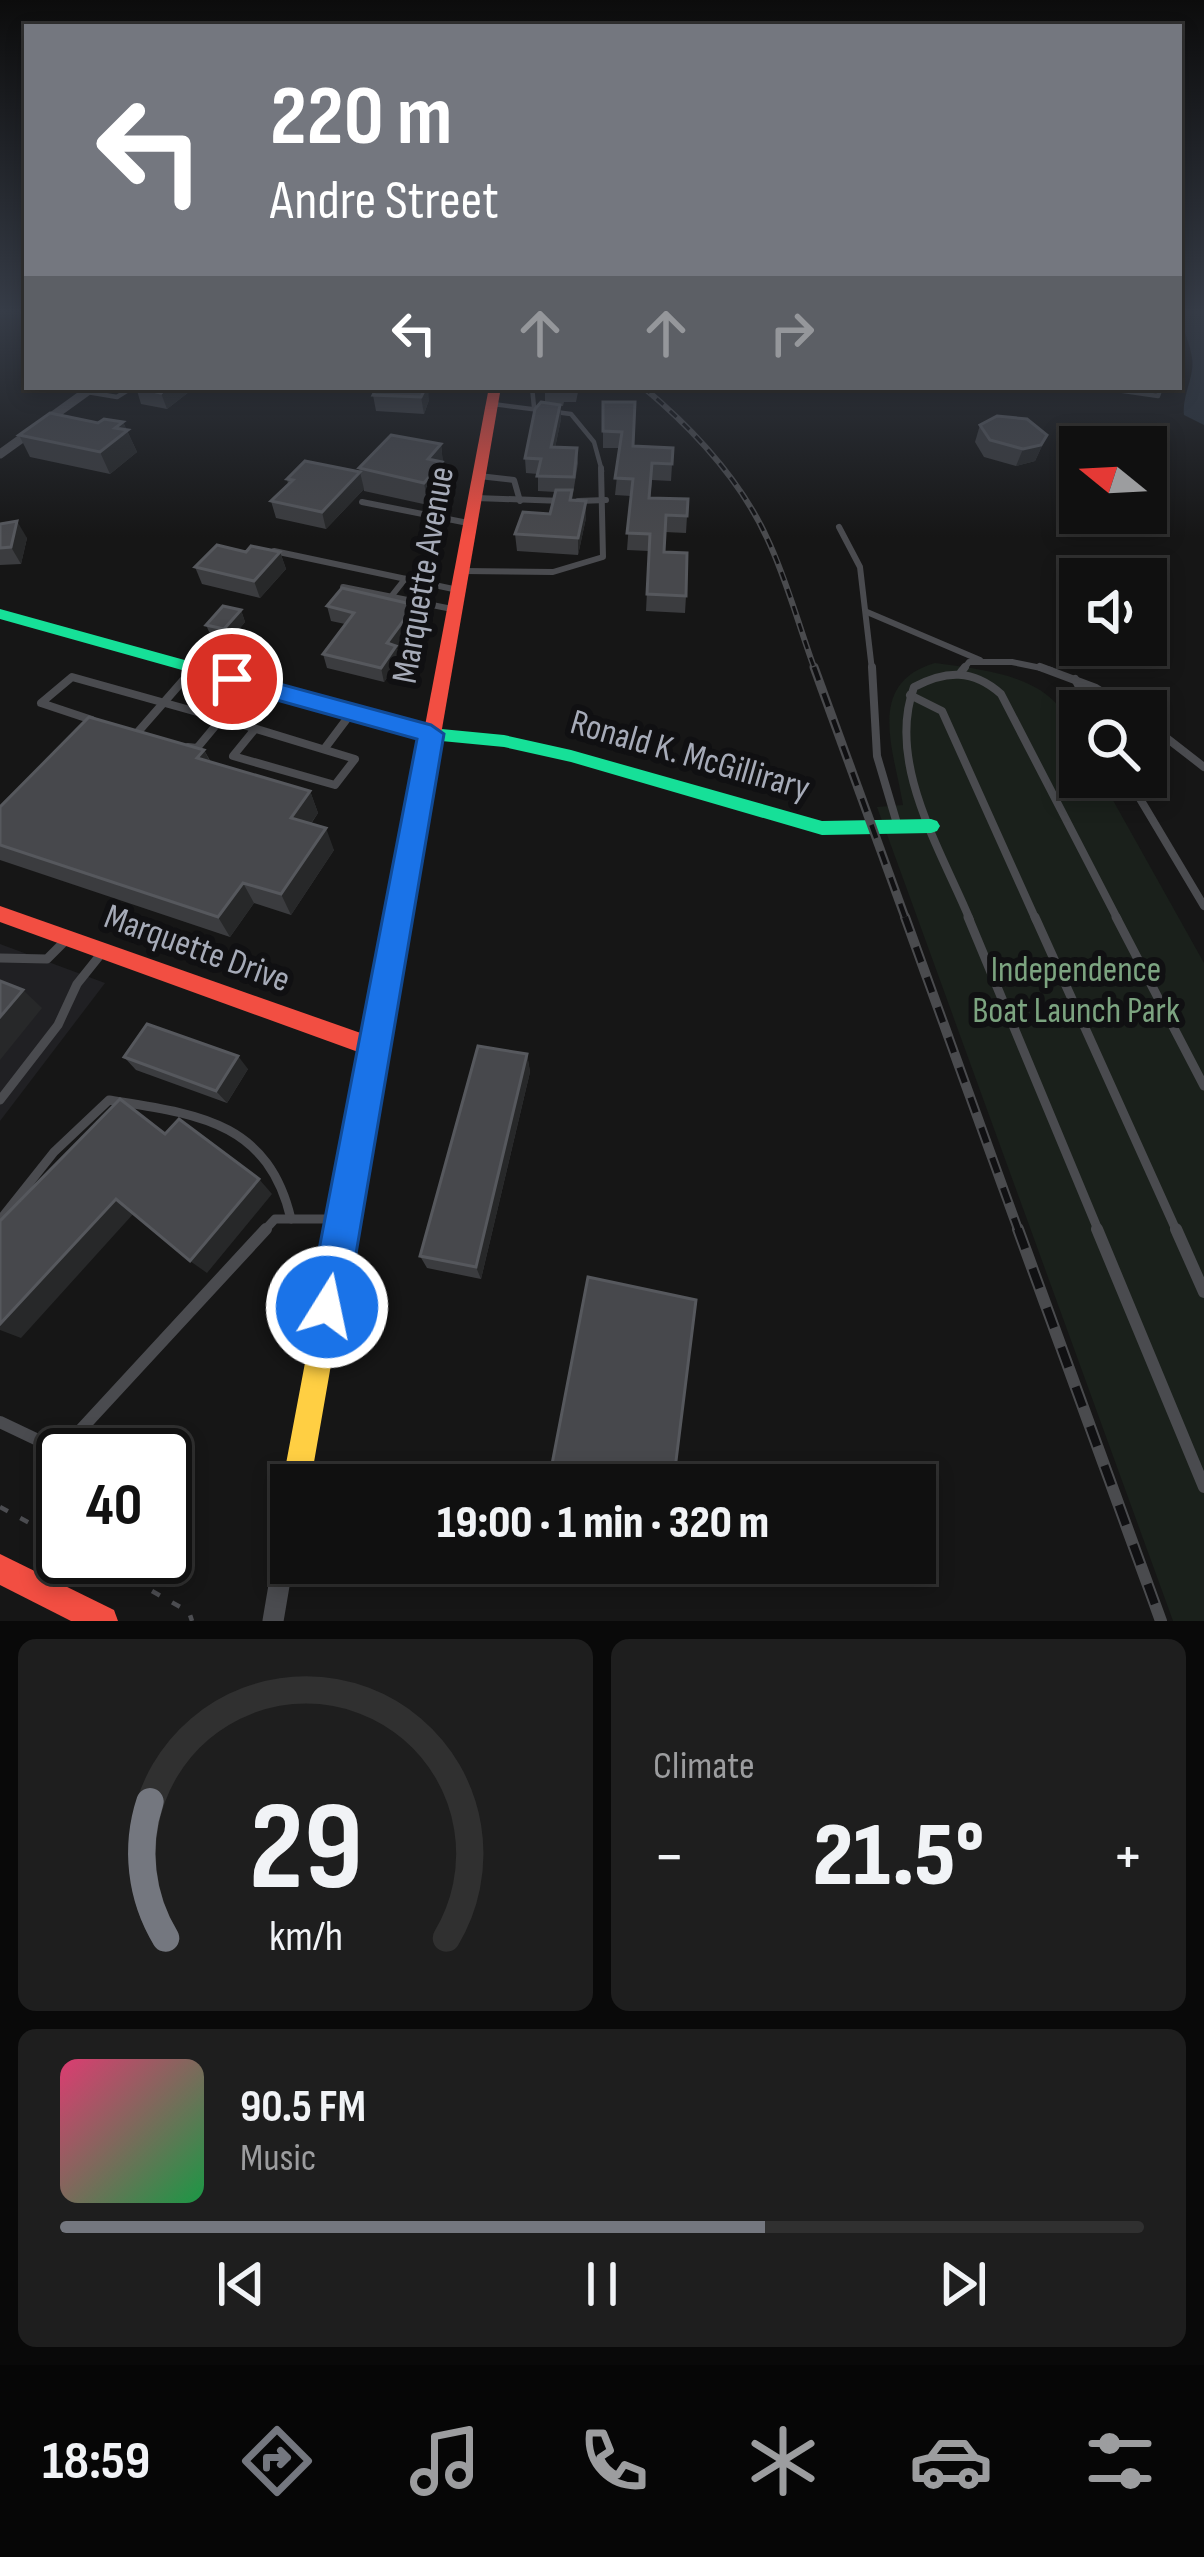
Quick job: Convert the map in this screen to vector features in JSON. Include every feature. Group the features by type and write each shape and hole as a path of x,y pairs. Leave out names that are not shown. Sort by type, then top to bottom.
{"street":[{"path":"0,454 89,390"},
{"name":"Marquette Avenue","path":"300,1464 493,395"},
{"name":"Ronald K. McGillirary","path":"0,614 431,734 571,756 822,828 931,826"},
{"name":"Marquette Drive","path":"0,914 373,1047"},
{"path":"0,1569 103,1621"},
{"path":"273,1621 279,1584"}],"lane":[{"path":"93,390 117,397 128,390"},
{"path":"532,390 534,407"},
{"path":"1117,390 1158,396 1160,390"},
{"path":"343,587 390,598 586,567 603,557 606,500 595,449 580,420 493,395"},
{"path":"478,476 514,480 520,501"},
{"path":"474,498 606,500"},
{"path":"362,502 470,523"},
{"path":"839,527 852,542 867,611 875,743 881,780 899,828"},
{"path":"266,550 457,590"},
{"path":"390,598 405,579"},
{"path":"867,611 981,661"},
{"path":"960,673 969,662 1019,662 1074,678 1095,690"},
{"path":"136,733 194,668"},
{"path":"1204,1086 1001,694 987,679 960,673 932,676 910,695 902,723 905,748 931,826 1204,1487"},
{"path":"99,722 41,703 72,677 222,718 355,757 335,785 233,756 255,728"},
{"path":"1074,678 1081,690"},
{"path":"241,724 269,690"},
{"path":"910,695 942,711 1204,1292"},
{"path":"326,748 352,712"},
{"path":"175,743 197,748 222,718"},
{"path":"118,728 156,738"},
{"path":"1167,738 1204,767"},
{"path":"1140,798 1204,906"},
{"path":"0,958 46,959 68,938"},
{"path":"0,1100 58,1025 77,984 104,951"},
{"path":"0,1220 54,1152 109,1100 213,1120 254,1142 287,1184 291,1219"},
{"path":"0,1422 61,1451 275,1219 343,1219"}],"path":[{"path":"0,1508 36,1527"},
{"path":"140,1584 189,1612 192,1621"}],"shaded area":[{"path":"1188,386 1204,386 1204,425 1184,415"},
{"path":"0,944 105,983 0,1121"}],"green space":[{"name":"Independence Boat Launch Park","path":"935,663 991,672 1037,688 1055,702 1059,708 1059,798 1112,798 1204,963 1204,1621 1173,1621 877,807 903,805 889,721 899,686"}],"building":[{"path":"376,390 424,390 421,397 373,395"},
{"path":"541,402 560,405 551,447 577,448 574,477 537,476 541,459 525,458 535,409"},
{"path":"603,402 635,402 633,446 673,448 672,464 652,463 649,498 688,499 687,516 666,515 664,552 687,553 686,596 647,594 650,534 627,533 633,479 615,478 622,432 603,431"},
{"path":"50,413 98,423 104,419 123,422 115,428 128,430 100,452 19,435"},
{"path":"997,416 1027,419 1047,435 1041,445 1023,449 990,440 980,425"},
{"path":"391,435 441,444 428,459 442,462 424,483 359,468"},
{"path":"305,461 360,472 322,512 271,501"},
{"path":"556,490 572,490 570,500 586,501 578,538 515,534 523,512 550,514"},
{"path":"17,521 11,547 0,548 0,524"},
{"path":"217,545 246,552 251,546 280,552 254,581 195,567"},
{"path":"342,588 415,605 387,643 396,646 381,668 323,654 354,613 327,606"},
{"path":"223,606 241,610 224,629 206,625"},
{"path":"89,717 204,750 197,758 310,791 291,818 326,828 281,894 243,883 218,917 0,845 0,807"},
{"path":"0,981 23,990 0,1017"},
{"path":"147,1024 238,1056 216,1091 124,1057"},
{"path":"478,1046 527,1054 476,1267 420,1256"},
{"path":"120,1099 165,1134 179,1119 259,1179 190,1261 116,1199 0,1324 0,1221"},
{"path":"588,1277 696,1300 676,1464 552,1464"}],"railway":[{"path":"646,390 713,456 756,516 781,570 815,670"},
{"path":"814,667 906,920"},
{"path":"905,917 1019,1232"},
{"path":"1018,1229 1161,1621"}],"traffic: fast":[{"path":"0,614 431,734 504,741 571,756 822,828 931,826"}],"traffic: slow":[{"path":"300,1464 429,752"}],"traffic: jam":[{"path":"429,752 494,390"},
{"path":"0,914 372,1047"},
{"path":"0,1569 103,1621"}],"route":[{"path":"232,679 431,734 327,1307"}]}
